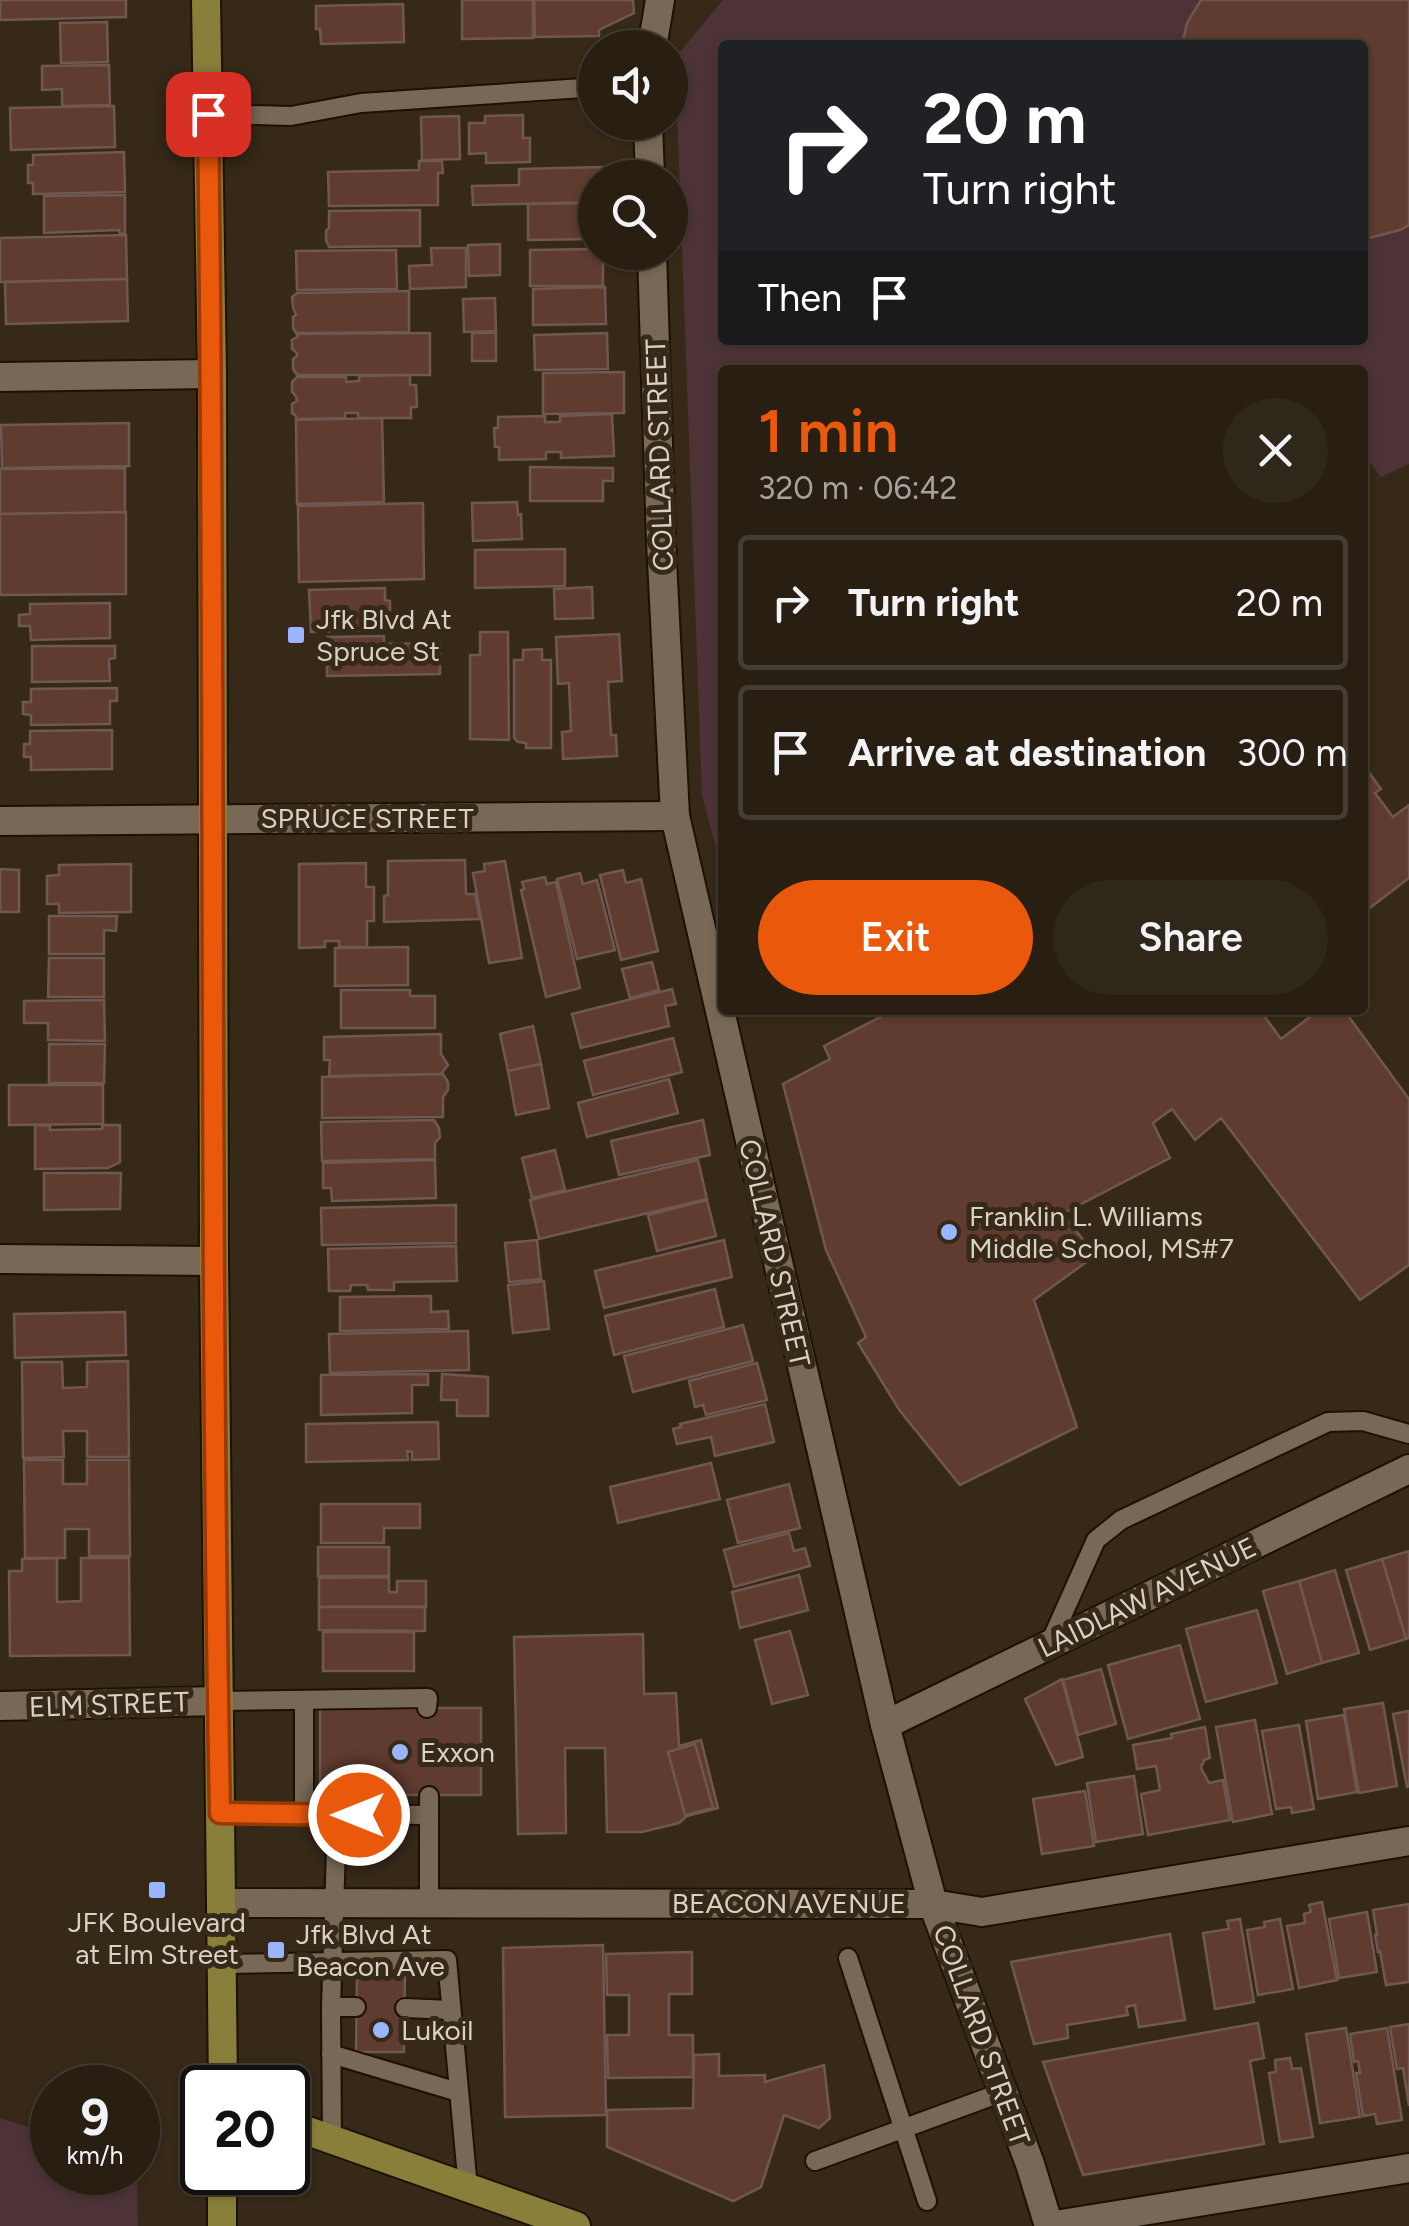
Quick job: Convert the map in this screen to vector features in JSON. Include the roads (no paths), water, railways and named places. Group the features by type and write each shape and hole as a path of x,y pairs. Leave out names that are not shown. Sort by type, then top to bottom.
{"main road":[{"path":"206,0 212,374 214,1261 222,2065"},
{"path":"310,2133 576,2226"},
{"path":"222,2195 222,2226"}],"street":[{"path":"655,30 660,0"},
{"name":"COLLARD STREET","path":"653,270 675,816 718,1002"},
{"path":"0,378 212,374"},
{"name":"SPRUCE STREET","path":"0,821 675,816"},
{"name":"COLLARD STREET","path":"721,1015 885,1725 933,1904 1034,2175 1049,2226"},
{"path":"0,1259 214,1261"},
{"name":"LAIDLAW AVENUE","path":"885,1725 1409,1469"},
{"name":"ELM STREET","path":"0,1706 218,1701"},
{"name":"BEACON AVENUE","path":"222,1903 933,1904 982,1912 1409,1841"},
{"path":"1049,2226 1409,2168"}],"lane":[{"path":"208,114 291,116 362,103 578,88"},
{"path":"1048,1645 1096,1540 1121,1520 1328,1422 1363,1421 1409,1434"},
{"path":"218,1701 359,1704 428,1698 427,1708"},
{"path":"304,1700 304,1815"},
{"path":"359,1795 359,1815"},
{"path":"429,1796 429,1903"},
{"path":"220,1813 429,1816"},
{"path":"332,2140 337,1816"},
{"path":"848,1958 927,2202"},
{"path":"222,1964 447,1960 468,2188"},
{"path":"332,2007 356,2008"},
{"path":"405,2008 451,2010"},
{"path":"331,2054 458,2092"},
{"path":"816,2161 1003,2092"}],"place":[{"name":"Jfk Blvd At Spruce St","path":"296,635"},
{"name":"Franklin L. Williams Middle School, MS#7","path":"949,1232"},
{"name":"Exxon","path":"400,1752"},
{"name":"JFK Boulevard at Elm Street","path":"157,1890"},
{"name":"Jfk Blvd At Beacon Ave","path":"276,1950"},
{"name":"Lukoil","path":"381,2030"}]}
